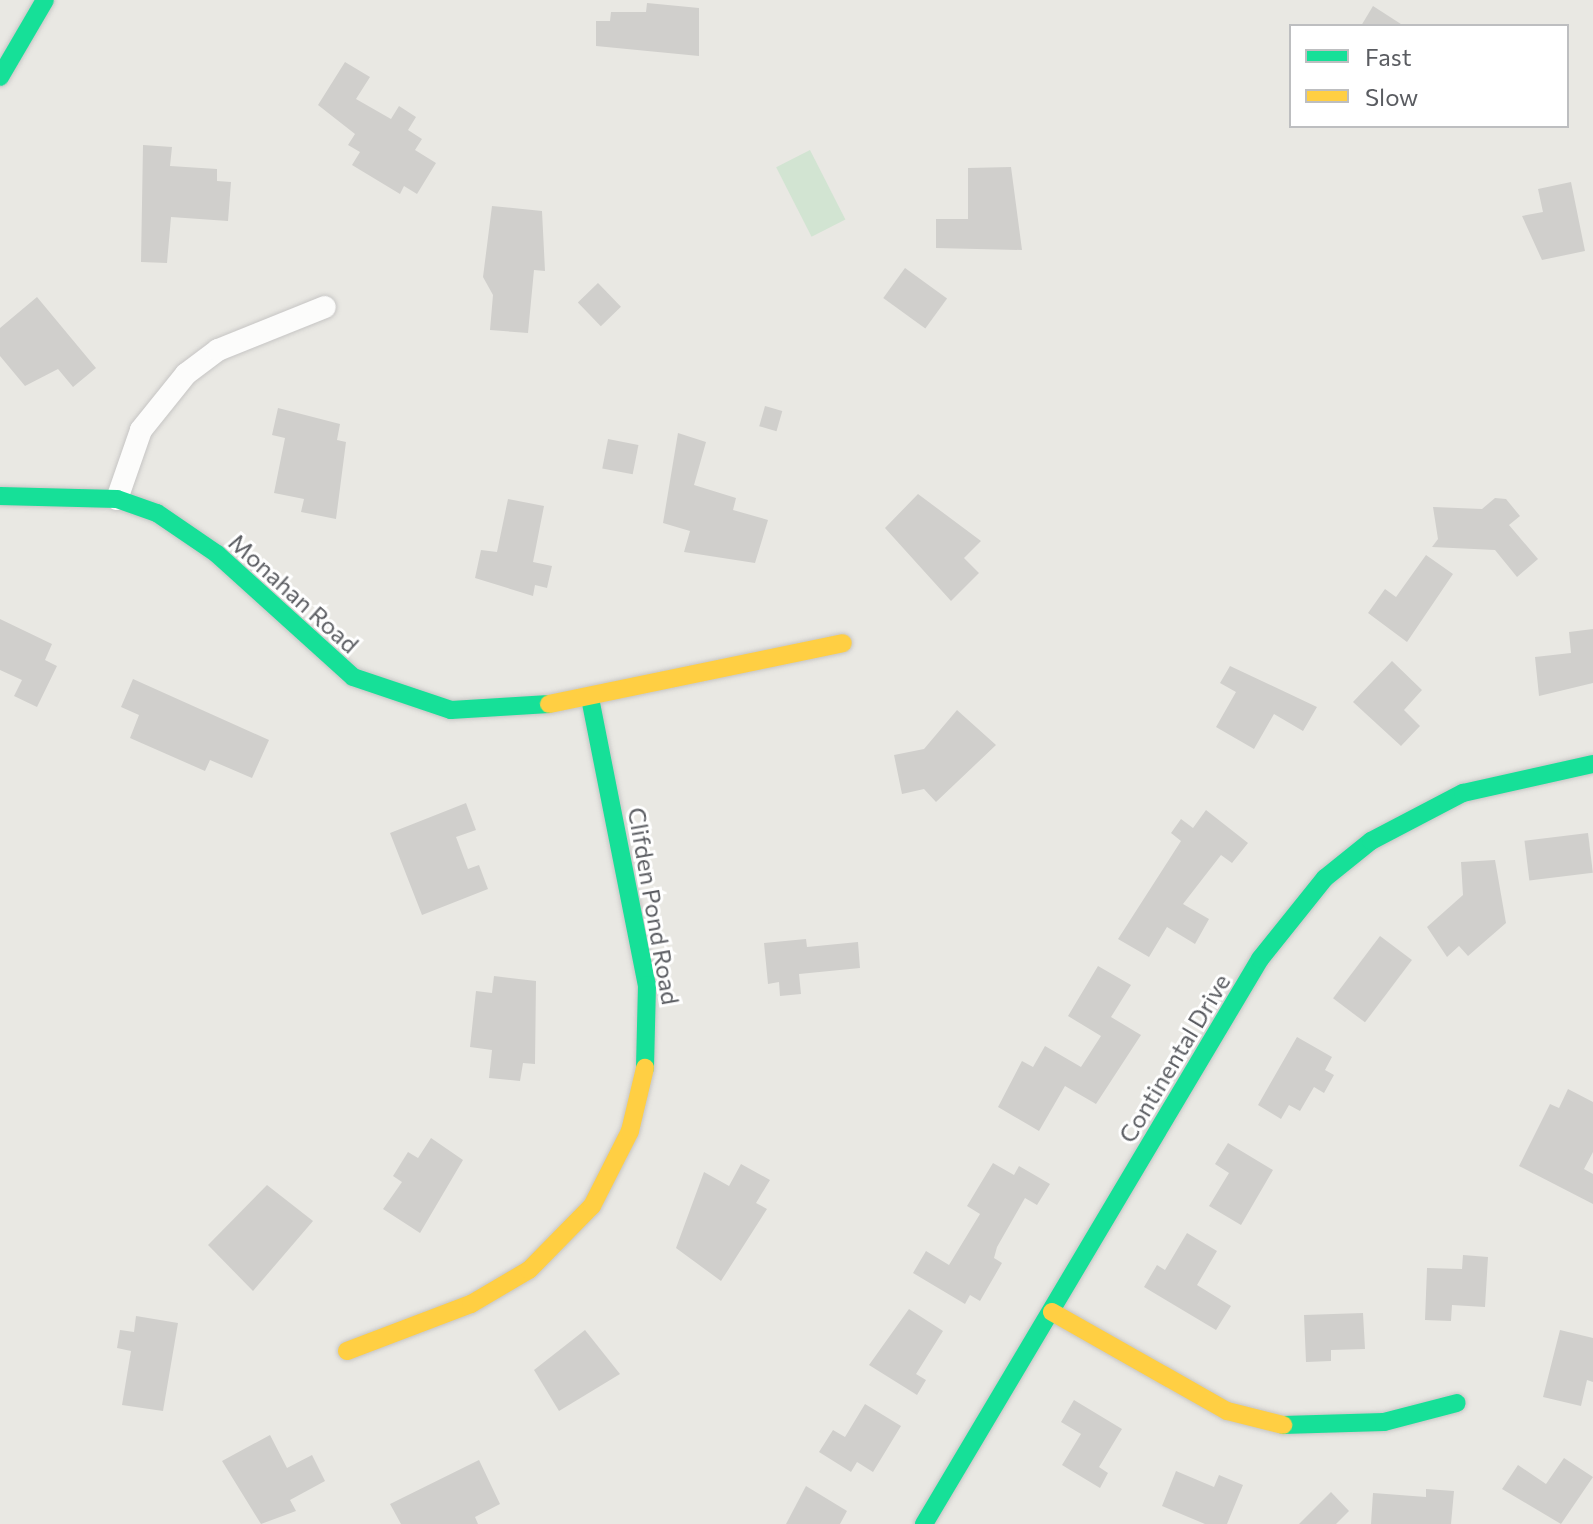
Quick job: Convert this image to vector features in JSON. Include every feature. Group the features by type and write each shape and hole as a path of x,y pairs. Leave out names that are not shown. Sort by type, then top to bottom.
{"street":[{"path":"0,77 45,0"},
{"path":"117,499 141,430 186,374 218,350 325,307"},
{"name":"Monahan Road","path":"0,496 117,499 157,513 217,554 315,648 378,690 491,713 590,698 843,643"},
{"name":"Clifden Pond Road","path":"347,1351 471,1304 529,1270 592,1206 630,1131 648,1056 647,985 590,698"},
{"name":"Continental Drive","path":"924,1524 1260,959 1325,878 1371,841 1463,793 1593,764"},
{"path":"1052,1312 1227,1411 1281,1425 1384,1422 1457,1403"}],"green space":[{"path":"810,150 845,219 812,237 776,167"}],"building":[{"path":"647,3 699,8 699,56 596,46 596,21 610,21 611,12 646,12"},
{"path":"1373,6 1401,24 1362,24"},
{"path":"345,62 370,77 356,99 391,119 399,106 416,117 408,130 422,139 415,150 436,163 417,194 404,186 400,194 352,165 360,152 348,145 355,134 318,105"},
{"path":"143,145 172,147 170,166 217,169 217,181 231,182 228,221 171,217 167,263 141,262"},
{"path":"1011,167 1022,250 936,248 936,219 968,219 968,168"},
{"path":"1571,182 1585,251 1542,260 1522,216 1543,212 1538,189"},
{"path":"492,206 542,211 545,271 534,270 528,333 490,330 493,295 483,277"},
{"path":"905,268 947,299 925,328 883,298"},
{"path":"598,283 621,307 601,326 578,302"},
{"path":"37,297 96,368 73,387 58,369 25,386 0,356 0,328"},
{"path":"765,406 782,411 777,431 759,426"},
{"path":"278,408 340,424 337,440 346,442 336,519 301,512 304,499 274,493 285,438 272,435"},
{"path":"678,433 706,442 694,485 736,498 733,510 768,520 755,563 684,552 690,531 663,523"},
{"path":"608,439 638,445 633,474 602,468"},
{"path":"918,494 981,541 964,558 979,573 951,601 885,528"},
{"path":"1495,498 1506,499 1520,516 1509,525 1538,559 1517,577 1495,550 1432,547 1438,539 1433,507 1482,509"},
{"path":"508,499 544,506 533,562 552,566 547,588 535,585 533,596 475,578 481,550 497,552"},
{"path":"1426,555 1453,574 1407,642 1368,613 1385,589 1396,597"},
{"path":"0,619 52,644 45,660 57,666 37,707 14,696 22,680 0,670"},
{"path":"1593,629 1593,683 1539,696 1535,657 1571,653 1569,632"},
{"path":"1392,661 1422,690 1404,710 1420,726 1401,746 1353,702"},
{"path":"1230,666 1317,707 1303,731 1274,714 1254,749 1216,727 1236,692 1220,683"},
{"path":"133,679 269,740 252,778 210,760 205,771 130,738 139,715 121,707"},
{"path":"957,710 996,745 936,802 924,789 902,794 894,755 924,749"},
{"path":"466,803 476,830 456,837 468,869 479,865 488,889 422,915 390,833"},
{"path":"1206,810 1248,843 1232,863 1221,855 1183,904 1209,919 1195,944 1167,927 1149,957 1118,939 1181,841 1171,833 1181,819 1193,828"},
{"path":"1588,833 1593,873 1529,881 1524,841"},
{"path":"1495,860 1506,923 1468,956 1459,946 1447,957 1427,927 1463,895 1461,862"},
{"path":"1380,936 1412,960 1365,1022 1333,998"},
{"path":"806,939 807,947 858,942 860,968 799,974 801,994 780,996 779,982 768,984 764,943"},
{"path":"1098,966 1131,985 1111,1017 1141,1035 1096,1104 1065,1086 1039,1131 998,1107 1022,1061 1033,1067 1045,1046 1081,1067 1101,1036 1068,1016"},
{"path":"494,976 536,981 535,1064 523,1063 520,1081 489,1078 492,1050 470,1047 476,991 492,993"},
{"path":"1297,1037 1332,1057 1325,1070 1334,1075 1324,1093 1314,1087 1300,1111 1289,1105 1281,1119 1258,1105"},
{"path":"1568,1089 1593,1102 1593,1152 1584,1169 1593,1174 1593,1204 1519,1166 1550,1104 1559,1108"},
{"path":"431,1138 463,1160 420,1233 383,1209 402,1182 393,1176 408,1152 418,1158"},
{"path":"1228,1143 1273,1170 1241,1225 1209,1206 1229,1173 1215,1164"},
{"path":"993,1163 1014,1175 1019,1166 1050,1184 1037,1205 1025,1198 997,1247 994,1258 1002,1263 980,1301 970,1295 965,1304 913,1273 926,1251 949,1265 980,1214 967,1206"},
{"path":"741,1164 770,1180 756,1203 767,1209 721,1281 676,1248 704,1172 729,1186"},
{"path":"267,1185 313,1221 253,1291 208,1245"},
{"path":"1187,1233 1217,1251 1197,1285 1231,1306 1216,1330 1144,1287 1157,1265 1165,1270"},
{"path":"1463,1255 1488,1257 1485,1307 1452,1305 1451,1321 1425,1320 1427,1268 1462,1269"},
{"path":"909,1309 943,1331 916,1374 926,1380 917,1395 869,1365"},
{"path":"1363,1313 1365,1349 1331,1350 1331,1361 1306,1362 1304,1315"},
{"path":"136,1316 178,1323 163,1411 122,1405 131,1351 117,1348 120,1330 134,1332"},
{"path":"585,1330 620,1374 559,1411 534,1370"},
{"path":"1560,1330 1593,1338 1593,1382 1587,1380 1581,1406 1543,1397"},
{"path":"1074,1400 1122,1429 1099,1467 1108,1473 1100,1488 1062,1465 1081,1434 1061,1422"},
{"path":"865,1404 901,1426 873,1472 857,1462 851,1472 819,1452 833,1430 845,1437"},
{"path":"270,1435 287,1468 312,1455 325,1481 290,1500 296,1511 261,1524 222,1461"},
{"path":"1564,1458 1593,1477 1561,1524 1502,1489 1518,1465 1546,1484"},
{"path":"479,1460 500,1504 475,1517 478,1524 401,1524 390,1504"},
{"path":"1176,1471 1214,1487 1219,1475 1243,1485 1227,1524 1205,1524 1162,1506"},
{"path":"806,1486 847,1511 840,1524 786,1524"},
{"path":"1426,1489 1454,1491 1451,1524 1371,1524 1373,1493 1426,1497"},
{"path":"1331,1492 1349,1511 1336,1524 1299,1524"}],"traffic: fast":[{"path":"0,77 45,0"},
{"path":"0,496 117,499 157,513 217,554 353,677 451,710 549,704"},
{"path":"590,698 647,985 645,1068"},
{"path":"924,1524 1260,959 1325,878 1371,841 1463,793 1593,764"},
{"path":"1283,1425 1384,1422 1457,1403"}],"traffic: slow":[{"path":"549,704 843,643"},
{"path":"347,1351 471,1304 529,1270 592,1206 630,1131 645,1068"},
{"path":"1052,1312 1227,1411 1283,1425"}]}
